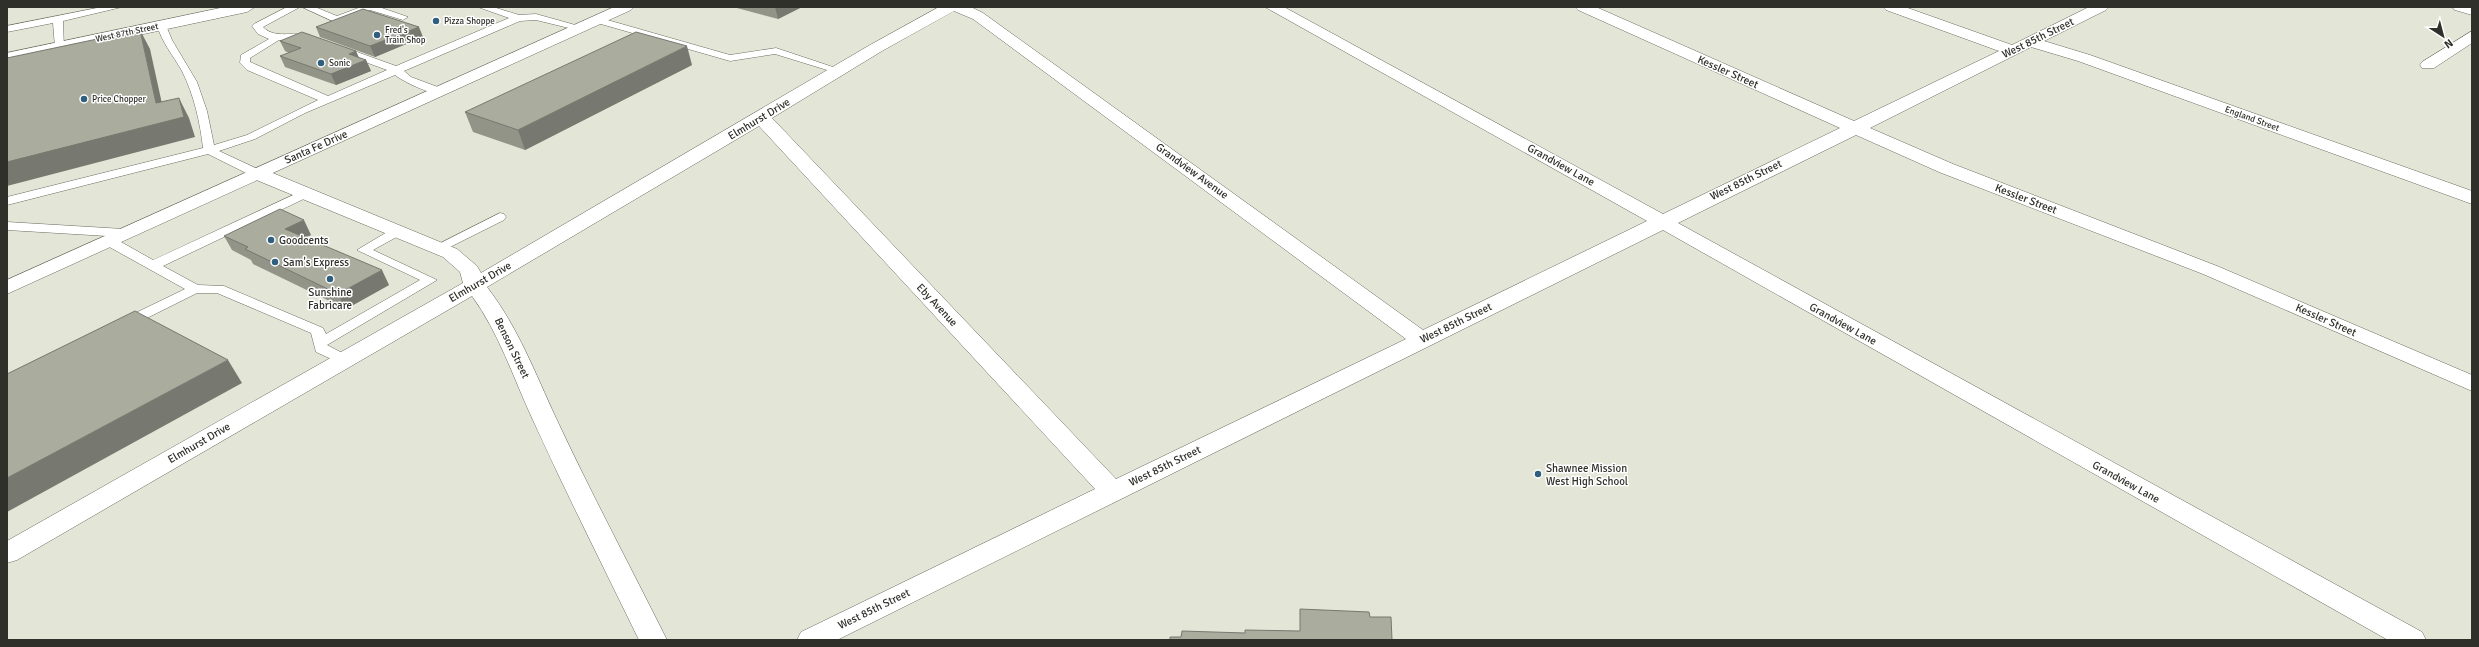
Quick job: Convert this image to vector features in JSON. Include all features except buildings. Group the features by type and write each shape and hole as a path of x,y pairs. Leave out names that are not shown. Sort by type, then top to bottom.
{"street":[{"name":"West 87th Street","path":"7,58 247,7"},
{"name":"Santa Fe Drive","path":"7,288 626,7"},
{"name":"Elmhurst Drive","path":"7,553 345,360 840,71 876,48 950,7"},
{"name":"Grandview Avenue","path":"958,7 984,21 1422,340"},
{"name":"Grandview Lane","path":"1274,7 1662,221 1823,314 2412,640"},
{"name":"Kessler Street","path":"1583,7 1854,128 1953,170 2210,270 2472,384"},
{"name":"England Street","path":"1891,7 1980,41 2021,46 2084,58 2472,198"},
{"name":"West 85th Street","path":"811,640 1662,221 2101,7"},
{"path":"2460,7 2472,10"},
{"path":"2428,65 2472,36"},
{"name":"Eby Avenue","path":"761,117 1113,492"},
{"name":"Benson Street","path":"256,174 450,252 470,270 474,284 495,312 512,345 544,418 653,640"}],"lane":[{"path":"7,29 117,7"},
{"path":"275,39 260,31 257,26 296,7"},
{"path":"307,7 337,20 369,7 402,17"},
{"path":"483,7 518,18"},
{"path":"536,17 545,7"},
{"path":"7,201 210,150 251,136 396,70 518,18 536,17 589,24 730,58 776,51 840,71"},
{"path":"58,19 60,47"},
{"path":"162,25 165,40 188,73 207,133 210,150"},
{"path":"316,40 294,36 275,39 245,57 245,63 251,68 329,100"},
{"path":"330,46 396,70 407,80 439,91"},
{"path":"210,150 256,174"},
{"path":"154,265 306,193"},
{"path":"437,248 500,217"},
{"path":"7,226 126,233"},
{"path":"320,343 430,280 363,250 398,231"},
{"path":"109,241 196,289"},
{"path":"110,330 196,289 219,289 318,331 321,349 345,360"}],"place":[{"name":"Pizza Shoppe","path":"436,21"},
{"name":"Fred's Train Shop","path":"377,35"},
{"name":"Sonic","path":"321,63"},
{"name":"Price Chopper","path":"84,99"},
{"name":"Goodcents","path":"271,240"},
{"name":"Sam's Express","path":"275,262"},
{"name":"Sunshine Fabricare","path":"330,279"},
{"name":"Shawnee Mission West High School","path":"1538,474"}]}
